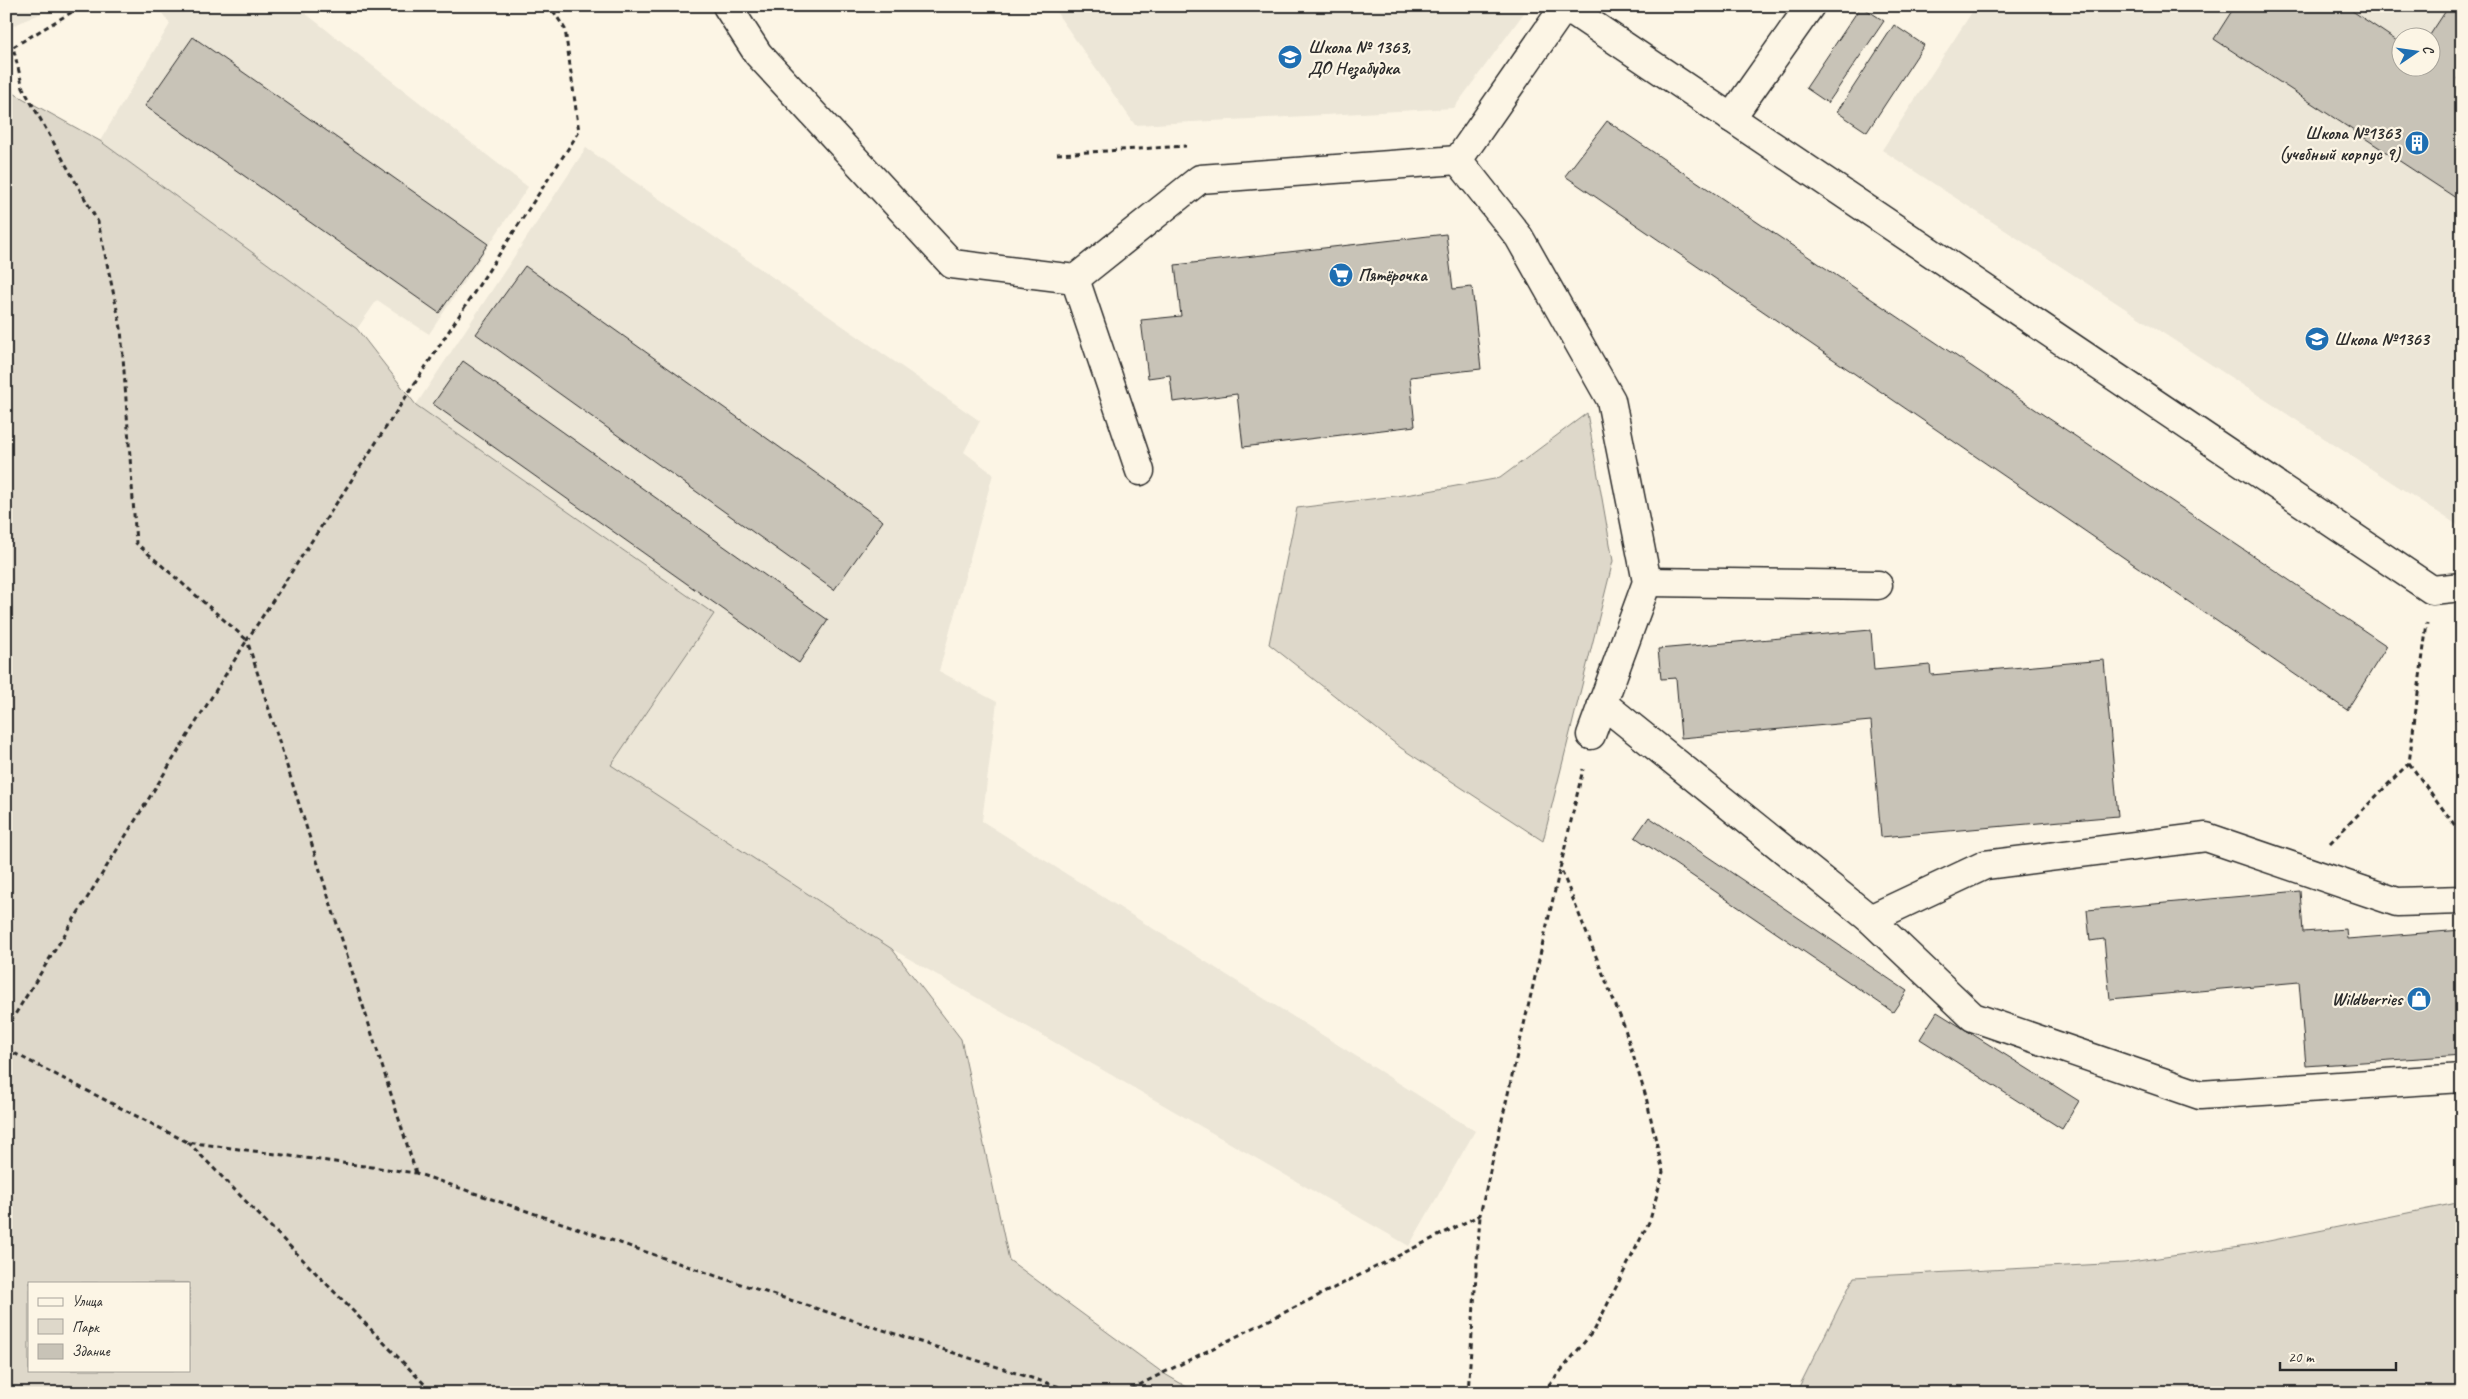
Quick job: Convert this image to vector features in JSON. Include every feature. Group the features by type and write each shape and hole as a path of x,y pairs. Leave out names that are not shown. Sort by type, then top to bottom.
{"lane":[{"path":"727,6 758,54 952,264 1075,279 1200,179 1458,160"},
{"path":"1458,160 1565,6 2432,590 2462,588"},
{"path":"1731,118 1810,6"},
{"path":"1458,160 1519,238 1611,400 1648,582 1591,735"},
{"path":"1075,279 1140,471"},
{"path":"1648,582 1878,585"},
{"path":"1602,703 1870,919 1973,1018 2200,1095 2462,1078"},
{"path":"1870,919 1985,865 2206,837 2397,902 2462,900"}],"path":[{"path":"6,64 13,48 82,6"},
{"path":"6,1029 247,640 579,132 565,29 550,6"},
{"path":"13,48 23,88 98,222 121,328 136,544 247,640 416,1173"},
{"path":"2304,870 2409,763 2432,590"},
{"path":"1468,1393 1480,1215 1591,735"},
{"path":"2409,763 2462,835"},
{"path":"1543,1393 1595,1329 1650,1220 1663,1172 1646,1098 1624,1026 1560,867"},
{"path":"6,1049 187,1142 433,1393"},
{"path":"187,1142 416,1173 719,1277 1078,1393"},
{"path":"1123,1393 1480,1215"}],"shaded area":[{"path":"6,6 57,6 6,29"},
{"path":"157,6 296,6 528,187 429,334 377,300 357,329 100,141 170,24"},
{"name":"Школа № 1363, ДО Незабудка","path":"1052,6 1529,6 1454,108 1135,125"},
{"name":"Школа №1363","path":"1976,6 2462,6 2462,528 1882,150"},
{"path":"586,148 980,421 964,452 993,474 939,671 997,702 982,821 1475,1131 1409,1246 892,949 610,765 713,613 416,405"}],"green space":[{"path":"6,89 100,141 357,329 416,405 714,614 611,765 892,949 961,1039 1009,1260 1163,1373 1197,1393 6,1393"},
{"path":"1587,413 1613,561 1543,841 1401,748 1269,644 1297,508 1412,494 1500,478"},
{"path":"2462,1202 2462,1393 1796,1393 1854,1277 2124,1263 2254,1244"}],"building":[{"path":"1861,6 1884,21 1828,103 1806,88"},
{"name":"Школа №1363 (учебный корпус 9)","path":"2235,6 2345,6 2390,36 2390,78 2440,78 2440,28 2435,28 2449,6 2462,6 2462,71 2457,79 2462,83 2462,202 2214,39"},
{"path":"1894,25 1924,45 1867,132 1837,112"},
{"path":"193,37 488,244 439,313 145,106"},
{"path":"1607,121 2387,646 2347,710 1565,176"},
{"path":"1446,234 1453,289 1472,287 1481,369 1410,377 1415,426 1243,447 1237,394 1173,402 1170,375 1148,378 1141,320 1181,316 1175,265"},
{"path":"525,266 883,521 834,590 476,334"},
{"path":"463,361 828,620 799,663 433,404"},
{"path":"1871,630 1874,670 1930,665 1931,675 2104,660 2118,816 1881,837 1871,721 1681,738 1676,678 1661,679 1658,649"},
{"path":"1649,817 1907,991 1893,1012 1635,837"},
{"path":"2300,891 2303,932 2346,929 2347,939 2462,930 2462,1055 2306,1066 2299,982 2110,999 2104,939 2090,941 2087,910"},
{"path":"1937,1012 2079,1101 2062,1129 1920,1039"}],"place":[{"name":"Школа № 1363, ДО Незабудка","path":"1290,57"},
{"name":"Школа №1363 (учебный корпус 9)","path":"2417,143"},
{"name":"Пятёрочка","path":"1341,275"},
{"name":"Школа №1363","path":"2317,339"},
{"name":"Wildberries","path":"2419,999"}]}
